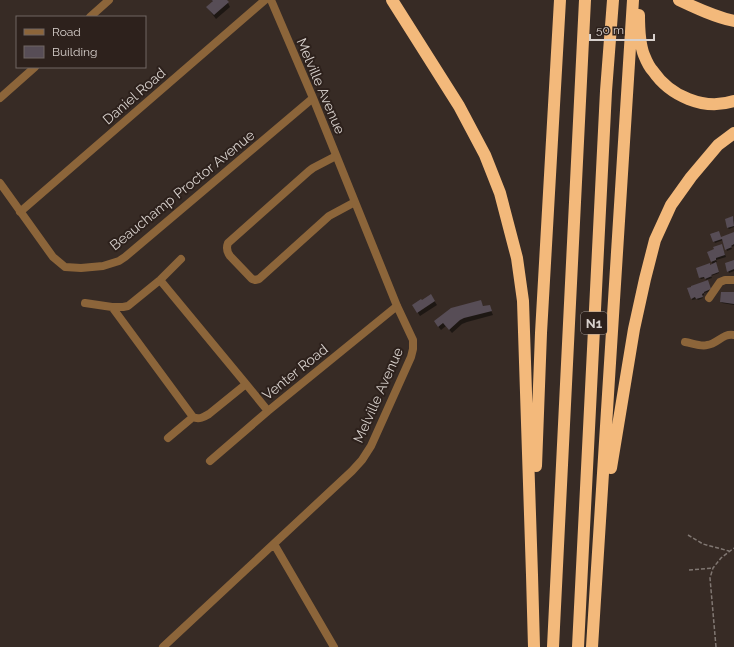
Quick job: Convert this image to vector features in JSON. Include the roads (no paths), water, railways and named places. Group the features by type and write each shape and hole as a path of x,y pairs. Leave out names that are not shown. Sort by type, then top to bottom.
{"highway":[{"path":"392,0 458,106 485,155 500,193 517,258 524,301 534,647"},
{"path":"532,575 541,333 560,0"},
{"name":"N1","path":"553,647 585,0"},
{"name":"N1","path":"578,647 606,91 613,0"},
{"path":"592,647 633,0"},
{"path":"639,0 639,27 644,53 652,71 666,87 680,96 694,102 714,104 734,101"},
{"path":"679,0 727,20 734,21"},
{"path":"600,535 634,329 655,240 671,204 691,176 718,145 734,133"}],"street":[{"path":"91,16 109,0"},
{"name":"Daniel Road","path":"20,212 265,0"},
{"name":"Melville Avenue","path":"164,647 352,472 371,446 411,357 413,349 413,340 397,306 313,98 271,0"},
{"path":"0,98 34,68"},
{"name":"Beauchamp Proctor Avenue","path":"0,183 53,257 65,267 81,268 102,266 125,257 313,98"},
{"path":"336,156 313,168 303,176 228,243 228,252 252,279 259,279 329,216 355,202"},
{"path":"85,303 123,307 128,306 160,280 181,259"},
{"path":"160,280 268,411"},
{"path":"710,298 720,282 725,280 734,280"},
{"path":"112,306 193,417 197,419 209,414 246,384"},
{"name":"Venter Road","path":"210,460 397,306"},
{"path":"685,342 706,346 731,334 734,335"},
{"path":"168,438 193,417"},
{"path":"274,544 334,647"}]}
